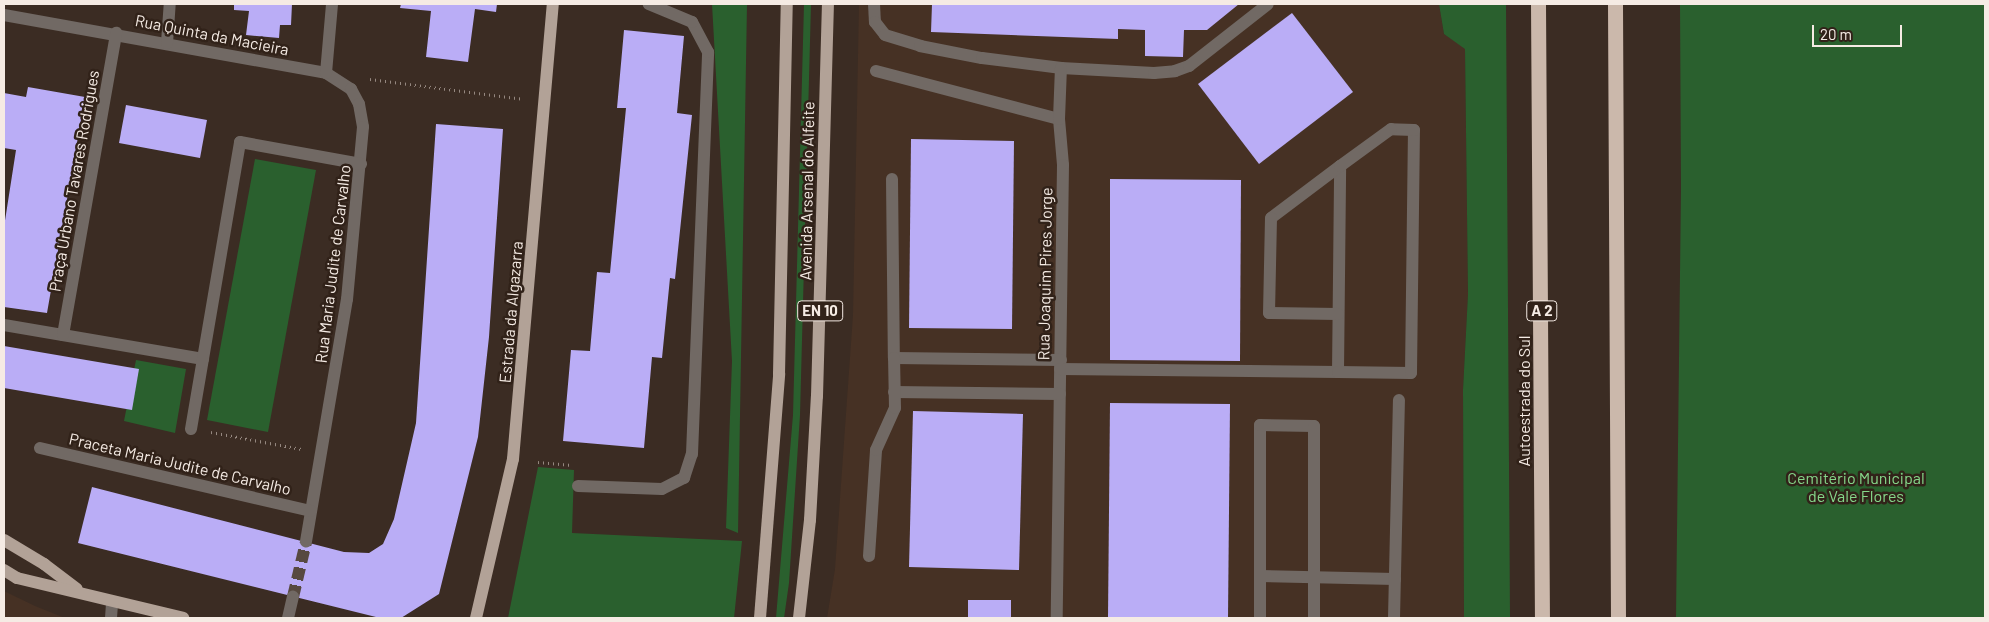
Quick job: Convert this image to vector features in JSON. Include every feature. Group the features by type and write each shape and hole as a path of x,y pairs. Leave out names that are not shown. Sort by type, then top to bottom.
{"highway":[{"name":"Autoestrada do Sul","path":"1538,4 1542,618"},
{"path":"1615,4 1618,618"}],"main road":[{"name":"Estrada da Algazarra","path":"476,618 512,459 546,102 553,4"},
{"name":"Avenida Arsenal do Alfeite","path":"760,618 779,374 787,4"},
{"name":"Avenida Arsenal do Alfeite","path":"799,618 809,529 817,406 828,4"},
{"path":"4,540 44,564 79,590"},
{"path":"4,570 17,578 79,590 112,602 182,618"}],"street":[{"path":"167,43 170,4"},
{"path":"326,74 332,4"},
{"path":"578,486 662,489 684,478 692,454 708,52 692,22 649,4"},
{"path":"874,4 875,22 885,35 982,58 1061,68 1175,71 1208,52 1268,4"},
{"name":"Rua Quinta da Macieira","path":"4,15 116,33 326,74"},
{"name":"Praça Urbano Tavares Rodrigues","path":"63,335 116,33"},
{"name":"Rua Joaquim Pires Jorge","path":"1057,618 1063,165 1059,119 1061,68"},
{"path":"876,71 1059,119"},
{"name":"Rua Maria Judite de Carvalho","path":"306,542 347,299 363,127 359,104 350,89 326,74"},
{"path":"894,358 1411,373 1414,130 1392,129 1271,218 1269,313 1338,314"},
{"path":"191,429 240,142 360,164"},
{"path":"1338,372 1340,166"},
{"path":"869,556 876,450 895,408 892,179"},
{"path":"4,325 203,359"},
{"path":"894,392 1060,394"},
{"path":"1394,618 1399,400"},
{"path":"1260,618 1260,425 1314,426 1314,618"},
{"name":"Praceta Maria Judite de Carvalho","path":"40,448 311,511"},
{"path":"1260,576 1395,579"},
{"path":"288,618 293,597"},
{"path":"112,602 112,618"}],"path":[{"path":"326,74 546,102"},
{"path":"191,429 322,453"},
{"path":"538,462 576,465"}],"shaded area":[{"path":"859,4 1439,4 1444,34 1465,48 1468,294 1463,390 1464,618 827,618 835,569 853,315"},
{"path":"4,591 35,606 65,618 4,618"}],"green space":[{"path":"712,4 747,4 738,533 726,528 732,361"},
{"path":"804,4 811,4 800,415 789,583 784,618 776,618 793,415"},
{"path":"1439,4 1506,4 1510,618 1464,618 1463,390 1468,294 1465,49 1444,34"},
{"name":"Cemitério Municipal de Vale Flores","path":"1680,4 1985,4 1985,618 1676,618 1681,188"},
{"path":"255,159 316,170 268,432 207,420"},
{"path":"136,360 186,369 175,433 124,421"},
{"path":"538,467 574,470 572,533 742,541 734,618 508,618"}],"building":[{"path":"234,4 292,4 291,25 280,25 279,38 246,35 249,11 234,10"},
{"path":"401,4 497,4 496,12 475,9 468,62 426,57 431,11 400,8"},
{"path":"932,4 1239,4 1207,30 1184,30 1183,57 1145,56 1145,30 1118,29 1118,39 931,32"},
{"path":"1292,13 1353,92 1259,164 1198,84"},
{"path":"624,30 684,36 677,113 692,115 675,279 670,278 662,358 652,357 644,448 563,441 571,350 590,351 597,272 610,273 626,108 617,108"},
{"path":"28,87 85,97 47,313 4,307 4,227 16,150 4,148 4,93 26,97"},
{"path":"126,105 207,120 200,158 119,143"},
{"path":"436,124 503,129 489,337 478,437 439,594 401,618 380,618 78,543 92,487 344,552 369,553 383,544 394,519 416,423"},
{"path":"911,139 1014,141 1012,329 909,328"},
{"path":"1110,179 1241,180 1240,361 1110,360"},
{"path":"4,346 139,369 132,410 4,388"},
{"path":"1110,403 1230,404 1228,618 1108,618"},
{"path":"913,411 1023,414 1019,570 909,567"},
{"path":"968,600 1011,600 1011,617 968,617"}],"tunnel":[{"path":"293,597 306,542"}]}
